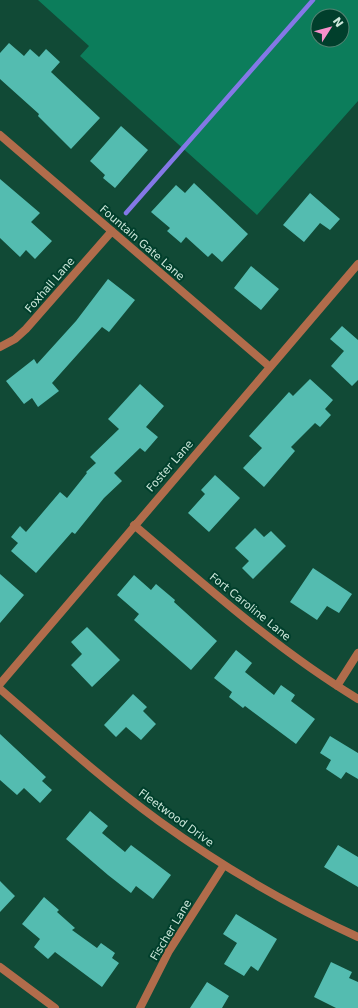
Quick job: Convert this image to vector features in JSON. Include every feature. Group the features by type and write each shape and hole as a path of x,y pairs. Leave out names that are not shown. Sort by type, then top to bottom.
{"street":[{"name":"Fountain Gate Lane","path":"0,135 270,367"},
{"name":"Foxhall Lane","path":"0,347 15,339 26,329 112,231"},
{"name":"Foster Lane","path":"0,684 358,264"},
{"name":"Fort Caroline Lane","path":"134,525 260,631 290,654 358,699"},
{"path":"337,686 358,653"},
{"name":"Fleetwood Drive","path":"0,689 121,792 159,821 224,865 302,910 358,937"},
{"name":"Fischer Lane","path":"140,1008 169,951 224,865"},
{"path":"0,967 55,1008"}],"green space":[{"path":"38,0 358,0 358,101 257,215 80,56 89,46"}],"building":[{"path":"9,43 24,56 30,49 39,57 46,49 60,62 51,72 100,118 71,149 38,116 39,114 0,79 0,53"},
{"path":"121,126 148,150 115,188 103,178 105,175 90,161"},
{"path":"0,179 40,213 31,222 52,241 35,259 26,250 20,257 0,238"},
{"path":"194,183 248,234 222,262 212,253 208,257 186,237 181,243 167,231 170,228 151,212 176,185 185,193"},
{"path":"310,193 340,219 330,230 320,223 304,242 283,225"},
{"path":"251,266 279,289 261,310 234,288"},
{"path":"108,279 135,300 109,332 102,327 52,383 59,391 38,407 32,398 24,404 6,381 34,359 37,364 76,321"},
{"path":"342,326 358,340 358,380 352,386 331,366 344,351 330,339"},
{"path":"310,379 333,400 325,409 331,415 320,427 315,423 291,447 295,451 264,487 243,468 262,448 249,436 289,392 293,396"},
{"path":"140,384 164,406 146,427 158,437 145,452 140,448 114,473 122,481 104,498 75,534 72,532 36,573 11,551 18,543 11,537 20,526 26,532 60,492 67,498 87,473 86,472 96,463 90,457 119,429 108,419"},
{"path":"215,475 240,498 209,532 188,513 205,494 201,490"},
{"path":"255,528 264,537 271,531 286,546 253,579 242,568 249,561 235,548"},
{"path":"313,568 352,594 339,613 327,606 317,620 290,602"},
{"path":"0,574 24,595 0,623"},
{"path":"134,575 151,590 156,584 175,600 174,602 217,641 191,670 134,620 139,614 117,595"},
{"path":"87,627 120,660 92,687 71,665 82,654 71,642"},
{"path":"236,650 252,663 245,672 274,695 281,685 295,695 291,701 315,719 296,744 245,706 243,708 229,697 232,692 214,678"},
{"path":"133,694 147,707 143,711 156,724 141,740 126,727 116,737 104,725"},
{"path":"0,734 46,777 42,781 52,790 40,803 24,788 17,795 0,780"},
{"path":"330,736 358,753 358,779 346,772 341,779 326,769 331,760 320,753"},
{"path":"90,811 108,826 102,833 125,852 131,845 171,875 153,899 136,886 131,893 66,839"},
{"path":"338,845 358,857 358,887 324,867"},
{"path":"0,881 15,896 0,912"},
{"path":"44,897 59,910 57,912 75,928 72,930 97,948 101,943 115,953 112,958 119,963 102,987 55,952 48,959 34,947 40,939 22,924"},
{"path":"236,914 277,939 258,971 251,966 244,976 224,964 237,943 223,934"},
{"path":"331,962 352,972 349,978 358,982 358,1008 336,1008 314,997"},
{"path":"207,982 229,996 222,1008 190,1008"}],"waterway":[{"path":"126,213 313,0"}]}
